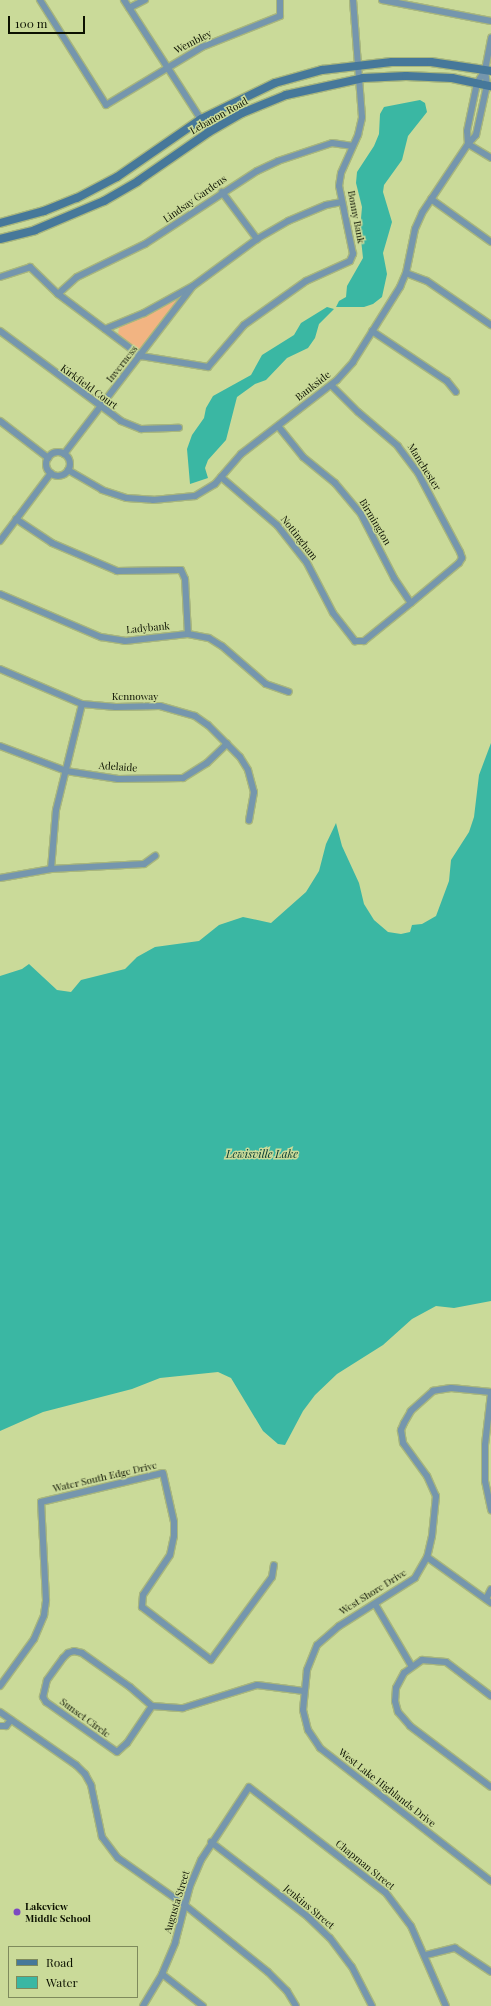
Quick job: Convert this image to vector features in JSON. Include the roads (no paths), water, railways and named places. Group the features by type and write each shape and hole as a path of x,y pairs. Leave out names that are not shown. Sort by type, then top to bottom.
{"main road":[{"name":"Lebanon Road","path":"0,223 44,211 77,198 117,176 201,119 275,83 322,70 358,64 431,62 488,70"},
{"name":"Lebanon Road","path":"0,239 34,230 104,201 138,181 209,132 242,113 286,95 359,79 406,76 489,85"}],"street":[{"name":"Wembley","path":"40,0 106,105 166,67 216,41 280,16 280,0"},
{"path":"124,0 209,132"},
{"path":"129,8 145,0"},
{"name":"Bonny Bank","path":"141,356 208,367 244,325 306,280 350,261 352,250 342,202 341,173 353,146 362,117 353,0"},
{"path":"382,0 405,3 491,20"},
{"name":"Bankside","path":"68,470 102,490 144,500 195,496 210,488 221,478 241,454 332,386 352,362 372,332 406,273 415,229 431,199 468,144 476,136 489,85 488,70 491,38"},
{"name":"Bankside","path":"468,144 467,131 477,83 488,70"},
{"name":"Lindsay Gardens","path":"58,294 77,277 145,244 222,192 278,161 313,148 332,143 353,146"},
{"path":"468,144 491,158"},
{"path":"222,192 257,238"},
{"path":"431,199 491,242"},
{"name":"Inverness","path":"105,330 144,313 193,286 257,238 288,221 326,205 342,202"},
{"path":"0,277 30,267 34,268 58,294 141,356"},
{"path":"406,273 427,281 491,325"},
{"name":"Inverness","path":"64,454 141,356 193,286"},
{"name":"Kirkfield Court","path":"0,331 100,408 121,421 141,429 179,428"},
{"path":"372,332 447,381 456,392"},
{"name":"Manchester","path":"332,386 402,450 428,492 462,558 412,603"},
{"path":"0,421 48,458"},
{"name":"Birmington","path":"278,426 303,457 335,483 361,514 394,578 412,603"},
{"path":"55,452 64,454 70,461 68,470 60,476 51,473 47,466 48,458 55,452"},
{"path":"0,540 51,473"},
{"name":"Nottingham","path":"221,478 277,525 308,563 333,613 351,639 359,642 412,603"},
{"path":"16,519 47,540 117,571 181,570 184,579 188,634"},
{"name":"Ladybank","path":"0,594 101,637 131,640 188,634 216,642 266,684 289,692"},
{"name":"Kennoway","path":"0,669 82,704 116,707 160,706 179,710 208,725 240,758 252,781 254,802 249,821"},
{"path":"51,869 56,810 82,704"},
{"name":"Adelaide","path":"0,746 66,771 118,779 183,778 207,763 227,744"},
{"path":"0,878 51,869 144,864 155,856"},
{"name":"West Shore Drive","path":"304,1691 312,1654 317,1645 339,1626 415,1578 428,1557 436,1496 428,1476 403,1443 402,1426 411,1411 433,1391 450,1388 491,1392"},
{"path":"491,1392 485,1445 485,1481 491,1510"},
{"name":"Water South Edge Drive","path":"0,1686 34,1639 44,1615 46,1600 41,1502 163,1473 174,1522 174,1536 170,1555 143,1595 142,1607 212,1660 272,1577 274,1565"},
{"path":"428,1557 488,1601 491,1589"},
{"path":"375,1604 411,1665"},
{"name":"Sunset Circle","path":"74,1652 88,1658 152,1706 127,1743 117,1752 46,1702 44,1691 47,1680 63,1658 68,1653 74,1652"},
{"path":"491,1696 446,1662 422,1660 411,1665 404,1672 396,1688 395,1701 398,1712 410,1726 491,1787"},
{"path":"152,1706 183,1708 257,1686 304,1691"},
{"name":"West Lake Highlands Drive","path":"304,1691 305,1720 320,1748 491,1881"},
{"path":"0,1712 76,1765 85,1774 91,1785 102,1837 118,1858 186,1906 272,1975 296,2006"},
{"path":"0,1726 6,1726 11,1720"},
{"name":"Augusta Street","path":"143,2006 162,1974 175,1943 186,1906 190,1886 211,1842 249,1787"},
{"name":"Chapman Street","path":"249,1787 386,1893 401,1910 426,1955 446,2006"},
{"name":"Jenkins Street","path":"211,1842 308,1917 330,1938 352,1967 372,2006"},
{"path":"426,1955 455,1948 491,1972"},
{"path":"162,1974 203,2006"}],"water":[{"path":"420,100 425,103 427,112 408,136 402,160 384,185 383,192 392,222 383,253 387,274 382,297 373,304 364,307 336,307 339,301 346,297 347,286 363,258 360,230 362,207 356,183 357,172 374,146 379,134 380,114 384,107"},
{"path":"327,307 334,309 319,324 315,338 308,348 287,358 266,380 255,384 237,397 226,440 208,460 205,468 208,478 190,484 187,449 192,435 204,418 206,408 213,396 251,375 262,355 294,335 301,323"},
{"name":"Lewisville Lake","path":"491,743 491,1301 454,1308 436,1306 412,1319 383,1345 337,1374 315,1395 303,1411 285,1445 278,1444 263,1431 231,1378 218,1372 160,1378 132,1389 43,1412 0,1431 0,976 22,969 29,964 57,990 71,992 81,980 125,969 137,957 155,947 199,941 219,925 243,917 271,923 306,892 319,871 326,844 336,823 342,846 359,883 364,904 374,920 388,932 401,934 410,932 412,925 422,924 436,916 449,881 451,860 469,832 474,817 479,775"}],"place":[{"name":"Lakeview Middle School","path":"17,1912"}]}
